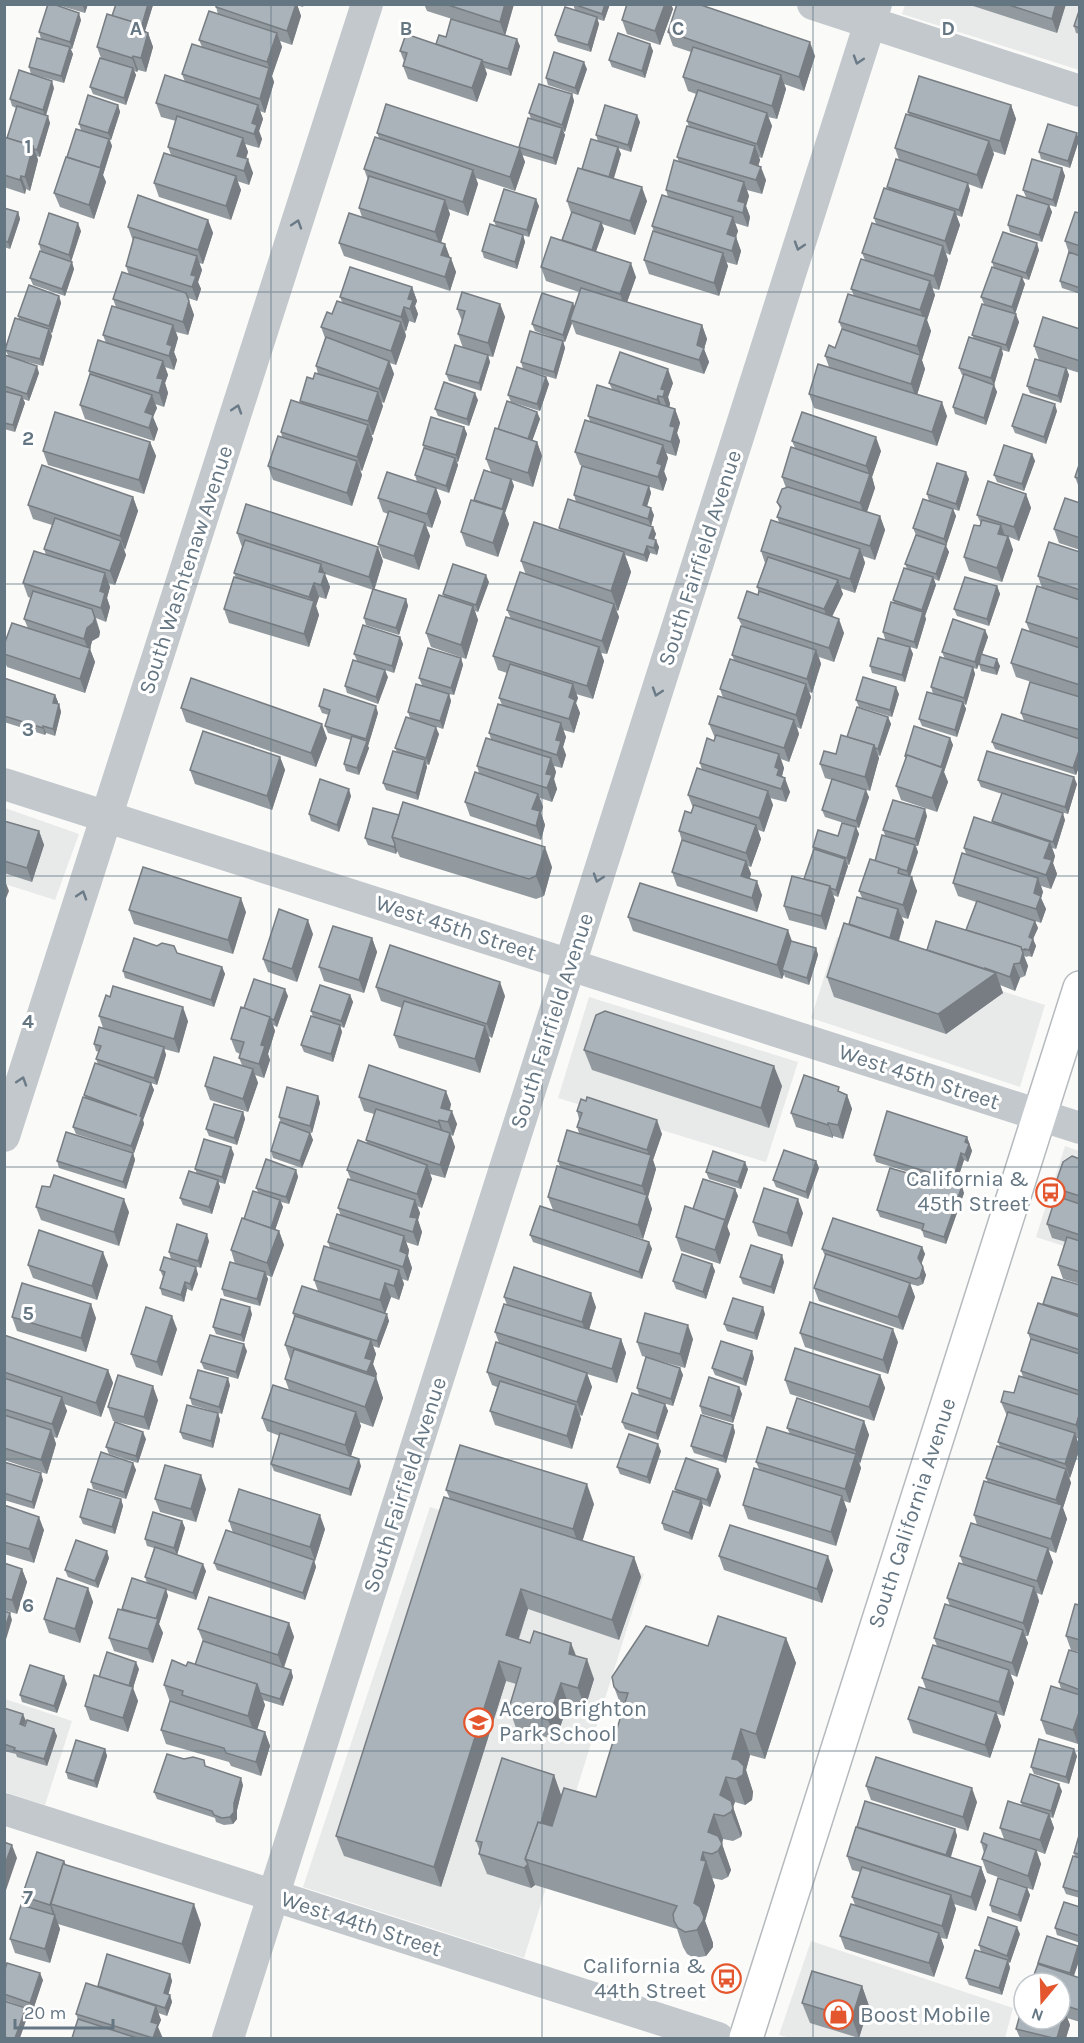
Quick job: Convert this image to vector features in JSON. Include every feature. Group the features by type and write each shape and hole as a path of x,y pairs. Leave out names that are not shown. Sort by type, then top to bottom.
{"main road":[{"name":"South California Avenue","path":"746,2038 1080,988"}],"street":[{"name":"South Washtenaw Avenue","path":"4,1136 367,4"},
{"path":"813,4 873,14 1080,91"},
{"name":"South Fairfield Avenue","path":"228,2038 873,14"},
{"name":"West 45th Street","path":"4,784 1080,1128"},
{"name":"West 44th Street","path":"4,1809 718,2038"}],"shaded area":[{"path":"905,5 1079,5 1079,70 902,14"},
{"path":"5,808 79,834 55,900 5,884"},
{"path":"837,937 1045,1005 1020,1087 811,1018"},
{"path":"589,997 798,1062 766,1162 558,1098"},
{"path":"1065,1146 1079,1151 1079,1251 1036,1237"},
{"name":"Acero Brighton Park School","path":"430,1507 644,1574 524,1958 303,1887"},
{"path":"5,1699 72,1721 45,1805 5,1792"},
{"path":"811,1941 1012,2008 1005,2038 792,2038 779,2035"}],"building":[{"path":"48,4 79,13 70,42 39,32"},
{"path":"116,4 148,4 142,25 112,16"},
{"path":"216,4 296,4 287,31 216,7"},
{"path":"445,4 505,4 500,22"},
{"path":"573,4 605,4 602,14"},
{"path":"627,4 665,4 655,31 622,20"},
{"path":"677,4 698,4 810,42 799,77 668,32"},
{"path":"1006,4 1056,4 1052,19"},
{"path":"565,7 597,17 588,45 555,35"},
{"path":"1080,8 1080,28 1074,26"},
{"path":"209,11 277,33 267,62 199,40"},
{"path":"107,14 143,25 141,30 148,33 141,58 133,56 132,58 97,47"},
{"path":"451,19 517,39 508,69 436,44 439,35 446,37"},
{"path":"618,33 650,44 642,71 609,60"},
{"path":"406,34 482,60 472,88 403,66 407,53 400,51"},
{"path":"37,38 70,47 61,76 29,67"},
{"path":"192,44 269,68 260,99 182,74"},
{"path":"693,47 781,75 772,106 683,77"},
{"path":"554,52 584,62 575,88 546,78"},
{"path":"100,58 133,68 124,98 90,87"},
{"path":"19,70 52,81 43,110 10,99"},
{"path":"165,75 258,105 252,123 257,125 254,134 156,103"},
{"path":"919,76 1011,105 1000,141 908,112"},
{"path":"539,84 572,94 562,125 529,113"},
{"path":"698,90 767,113 757,144 687,121"},
{"path":"88,95 118,105 108,133 79,124"},
{"path":"386,104 520,148 510,177 377,133"},
{"path":"605,105 637,115 628,145 596,135"},
{"path":"17,106 48,116 37,150 33,146 7,138"},
{"path":"906,114 989,141 977,175 895,148"},
{"path":"177,116 243,138 237,156 248,159 244,171 168,147"},
{"path":"528,118 562,128 553,158 519,147"},
{"path":"1048,124 1077,133 1068,161 1039,152"},
{"path":"687,126 755,146 750,163 761,167 756,180 677,157"},
{"path":"76,129 109,139 100,168 67,157"},
{"path":"4,137 33,146 25,177 21,176 20,180 4,175"},
{"path":"375,137 473,170 463,202 364,169"},
{"path":"591,139 618,147 609,177 582,169"},
{"path":"164,153 236,176 226,206 154,183"},
{"path":"66,157 101,168 89,205 54,193"},
{"path":"896,159 968,183 959,210 887,187"},
{"path":"1032,159 1062,168 1053,200 1023,190"},
{"path":"674,160 744,182 738,201 745,203 743,213 666,190"},
{"path":"578,168 642,187 630,221 567,201"},
{"path":"369,176 445,200 435,232 359,208"},
{"path":"884,188 955,211 945,241 874,218"},
{"path":"504,189 536,199 527,230 494,221"},
{"path":"138,195 208,220 198,250 128,227"},
{"path":"662,195 733,217 727,234 736,237 732,251 652,226"},
{"path":"1017,195 1049,205 1039,235 1008,225"},
{"path":"4,208 18,212 8,242 4,241"},
{"path":"572,212 601,222 592,250 562,240"},
{"path":"1075,212 1080,213 1080,246 1065,241"},
{"path":"49,213 78,223 69,255 39,244"},
{"path":"349,213 445,244 441,255 451,258 445,277 339,243"},
{"path":"872,223 943,246 934,276 862,253"},
{"path":"490,224 523,235 515,262 482,251"},
{"path":"653,231 723,253 714,283 644,260"},
{"path":"1003,232 1037,243 1026,273 992,262"},
{"path":"134,237 197,256 191,275 196,276 192,287 126,266"},
{"path":"551,237 631,263 620,294 541,267"},
{"path":"40,251 72,262 62,289 30,278"},
{"path":"1069,252 1080,256 1080,288 1060,281"},
{"path":"861,259 930,281 920,310 851,289"},
{"path":"350,267 412,287 408,299 413,300 410,309 404,307 401,317 340,297"},
{"path":"992,267 1022,277 1012,307 981,297"},
{"path":"122,272 186,293 189,301 183,322 113,299"},
{"path":"29,285 59,296 49,326 18,316"},
{"path":"581,288 702,325 697,345 704,348 699,360 570,320"},
{"path":"462,292 500,304 488,343 458,334 465,311 457,309"},
{"path":"542,293 573,303 563,335 532,324"},
{"path":"848,294 926,317 917,346 839,322"},
{"path":"337,301 401,322 391,351 321,327 327,312 332,314"},
{"path":"982,304 1016,314 1006,345 972,335"},
{"path":"112,306 173,325 167,344 172,346 169,356 103,335"},
{"path":"1043,317 1080,329 1080,361 1034,346"},
{"path":"15,318 49,329 40,359 5,350"},
{"path":"842,329 920,355 911,384 825,356 829,345 835,348"},
{"path":"530,331 563,341 554,372 521,362"},
{"path":"326,337 389,361 379,389 316,366"},
{"path":"969,337 1001,347 991,378 959,368"},
{"path":"98,340 163,361 157,378 163,379 159,393 89,371"},
{"path":"455,345 488,355 479,383 446,374"},
{"path":"620,352 668,369 661,389 665,390 663,397 658,396 657,400 609,383"},
{"path":"5,355 37,366 27,394 4,386"},
{"path":"1035,359 1066,368 1058,396 1027,386"},
{"path":"818,364 942,402 932,432 809,394"},
{"path":"517,367 546,377 537,404 508,395"},
{"path":"315,373 378,392 368,421 300,401 307,377 313,379"},
{"path":"90,374 152,395 145,412 153,415 149,428 80,405"},
{"path":"964,374 994,385 984,418 953,407"},
{"path":"444,382 475,393 467,419 435,409"},
{"path":"597,385 675,409 670,426 675,427 671,442 588,416"},
{"path":"4,391 22,396 13,425 4,423"},
{"path":"1023,394 1055,404 1044,437 1012,426"},
{"path":"291,400 368,425 357,457 281,432"},
{"path":"507,401 537,412 528,439 498,429"},
{"path":"55,412 150,442 139,480 43,451"},
{"path":"802,412 876,437 866,466 792,441"},
{"path":"431,417 464,427 456,455 423,445"},
{"path":"585,420 663,445 657,463 662,465 658,477 575,452"},
{"path":"495,428 537,442 528,473 486,459"},
{"path":"278,436 357,461 347,493 268,466"},
{"path":"1004,445 1032,454 1022,484 994,475"},
{"path":"791,447 870,474 860,503 782,477"},
{"path":"424,448 455,458 446,486 415,475"},
{"path":"1080,462 1080,479 1075,477"},
{"path":"937,463 966,472 956,504 927,494"},
{"path":"42,465 133,497 120,536 28,505"},
{"path":"582,466 649,486 643,505 651,508 648,519 574,495"},
{"path":"484,470 511,479 502,509 474,500"},
{"path":"387,472 436,488 427,514 378,498"},
{"path":"988,481 1026,494 1014,527 977,515"},
{"path":"788,487 880,516 870,546 777,517 781,507 777,502 782,489"},
{"path":"1065,498 1080,503 1080,538 1054,529"},
{"path":"568,499 653,527 649,538 656,540 654,548 647,546 644,555 559,528"},
{"path":"923,499 953,509 944,539 913,528"},
{"path":"471,500 504,510 493,543 461,532"},
{"path":"246,504 378,547 369,577 237,533"},
{"path":"389,511 425,523 414,556 378,544"},
{"path":"55,518 121,541 110,571 44,549"},
{"path":"771,520 860,549 850,579 761,551"},
{"path":"982,520 1001,525 998,534 1008,536 997,568 964,557 974,525 980,526"},
{"path":"534,522 624,552 611,591 521,561"},
{"path":"916,535 946,545 936,574 905,564"},
{"path":"245,540 321,564 319,572 325,573 321,585 314,583 309,597 234,573"},
{"path":"1049,542 1080,552 1080,590 1038,576"},
{"path":"34,551 105,573 100,591 105,593 101,608 23,583"},
{"path":"768,557 838,580 824,609 757,587"},
{"path":"453,564 486,575 476,605 443,594"},
{"path":"904,568 933,577 922,610 893,600"},
{"path":"520,572 614,604 602,641 507,610"},
{"path":"234,577 314,601 304,634 224,609"},
{"path":"965,577 997,586 987,619 954,609"},
{"path":"1037,586 1080,600 1080,639 1026,622"},
{"path":"373,589 406,599 396,628 364,618"},
{"path":"33,591 92,609 95,618 87,628 84,639 24,619"},
{"path":"747,591 758,595 759,591 839,619 829,648 738,618"},
{"path":"439,595 473,606 461,645 426,633"},
{"path":"891,602 923,612 914,642 883,632"},
{"path":"506,617 599,647 587,686 493,656"},
{"path":"953,619 985,630 975,662 942,652"},
{"path":"12,623 90,648 80,679 4,654 4,645"},
{"path":"363,625 400,637 392,666 354,654"},
{"path":"741,626 816,650 807,679 732,655"},
{"path":"1022,629 1080,648 1080,685 1011,663"},
{"path":"878,638 910,647 902,675 870,666"},
{"path":"428,648 461,658 451,688 419,678"},
{"path":"981,654 997,659 994,668 979,664"},
{"path":"940,657 973,667 964,698 931,687"},
{"path":"730,659 806,684 796,715 720,689"},
{"path":"353,660 385,670 376,697 345,686"},
{"path":"510,664 573,684 569,697 575,700 569,719 499,698"},
{"path":"863,677 896,687 890,710 856,700"},
{"path":"4,678 55,695 53,703 59,704 53,729 4,716"},
{"path":"191,678 322,724 311,753 181,708"},
{"path":"1030,682 1080,697 1080,730 1021,713"},
{"path":"416,684 449,694 440,721 408,712"},
{"path":"324,689 376,706 366,739 325,726 330,710 319,706"},
{"path":"927,692 963,702 955,730 919,719"},
{"path":"718,696 794,720 784,748 709,724"},
{"path":"498,704 561,723 556,740 561,741 557,755 489,733"},
{"path":"857,707 888,717 878,749 874,745 847,737"},
{"path":"1002,714 1080,739 1080,748 1073,768 992,742"},
{"path":"406,717 436,727 426,758 395,748"},
{"path":"914,726 950,738 941,767 905,756"},
{"path":"203,731 280,757 267,796 190,770"},
{"path":"716,735 779,754 775,767 779,769 777,775 785,778 781,789 700,763 707,738 714,741"},
{"path":"841,735 874,745 865,777 820,764 824,751 836,754"},
{"path":"352,736 367,741 357,768 344,764"},
{"path":"486,738 551,758 546,774 552,775 547,788 477,766"},
{"path":"393,751 425,760 416,793 383,783"},
{"path":"987,751 1074,777 1065,807 978,780"},
{"path":"907,755 943,768 932,798 896,786"},
{"path":"697,768 768,791 759,818 688,795"},
{"path":"475,772 538,794 532,809 540,811 536,826 465,802"},
{"path":"320,779 349,789 337,825 309,814"},
{"path":"832,779 866,790 856,821 822,810"},
{"path":"1002,793 1063,813 1053,842 992,821"},
{"path":"893,800 925,809 915,839 883,830"},
{"path":"403,802 545,847 536,876 529,879 392,837"},
{"path":"694,805 756,825 746,853 679,831 685,811 691,813"},
{"path":"373,808 399,815 392,837 394,847 365,838"},
{"path":"974,817 1050,842 1044,858 1052,860 1046,875 964,848"},
{"path":"4,821 39,831 27,868 4,861"},
{"path":"842,823 856,827 847,858 813,847 818,830 838,836"},
{"path":"882,835 915,845 907,871 875,861"},
{"path":"682,840 746,861 741,876 757,881 752,898 672,872"},
{"path":"814,849 845,859 836,890 830,886 804,879"},
{"path":"962,853 1038,878 1034,893 1041,896 1036,909 953,883"},
{"path":"870,859 899,868 898,873 912,877 903,905 859,891"},
{"path":"143,867 241,898 228,940 129,910"},
{"path":"792,876 830,886 821,916 784,906"},
{"path":"640,883 788,930 777,965 628,917"},
{"path":"857,897 898,909 890,938 849,924"},
{"path":"977,901 1035,921 1029,937 1033,939 1029,950 966,930"},
{"path":"279,909 308,920 292,969 263,959"},
{"path":"936,921 1021,947 1023,953 1020,963 1014,964 1010,977 927,950"},
{"path":"844,923 996,973 938,1014 827,977"},
{"path":"333,926 372,938 359,980 319,967"},
{"path":"134,938 157,946 162,943 174,946 177,953 222,967 211,1000 123,971"},
{"path":"791,941 816,948 807,978 782,970"},
{"path":"390,945 500,982 487,1024 376,987"},
{"path":"254,979 285,989 274,1020 244,1008"},
{"path":"320,985 350,995 341,1021 311,1011"},
{"path":"113,986 183,1007 174,1039 99,1016 106,995 110,997"},
{"path":"404,1001 485,1026 475,1059 394,1035"},
{"path":"241,1007 270,1017 261,1045 265,1046 259,1064 239,1058 244,1042 231,1039"},
{"path":"605,1011 774,1066 761,1108 584,1050 596,1015"},
{"path":"311,1016 340,1025 331,1054 301,1045"},
{"path":"99,1027 164,1047 154,1078 96,1059 101,1046 94,1044"},
{"path":"214,1057 253,1069 243,1099 205,1086"},
{"path":"95,1063 151,1083 131,1146 73,1127 83,1097 137,1115 84,1095"},
{"path":"369,1065 446,1091 441,1108 452,1111 448,1122 439,1120 438,1122 359,1097"},
{"path":"804,1075 839,1087 838,1091 847,1095 838,1125 828,1123 828,1125 791,1113"},
{"path":"287,1087 318,1096 310,1126 279,1117"},
{"path":"587,1097 657,1120 647,1150 577,1127 582,1113 577,1111 581,1099 586,1101"},
{"path":"214,1104 243,1112 234,1138 206,1129"},
{"path":"376,1109 450,1133 440,1165 366,1140"},
{"path":"887,1111 967,1137 965,1142 969,1144 965,1155 961,1153 953,1180 874,1155"},
{"path":"280,1122 310,1133 300,1161 271,1151"},
{"path":"567,1130 651,1155 642,1186 558,1161"},
{"path":"66,1132 133,1153 123,1182 57,1161"},
{"path":"204,1139 231,1147 222,1177 195,1169"},
{"path":"358,1140 427,1165 417,1194 347,1170"},
{"path":"784,1150 816,1161 806,1192 773,1180"},
{"path":"713,1151 745,1162 738,1182 706,1172"},
{"path":"1072,1156 1080,1159 1080,1196 1054,1188 1063,1162"},
{"path":"266,1159 296,1170 286,1197 256,1188"},
{"path":"557,1166 647,1195 638,1225 548,1197"},
{"path":"890,1168 938,1182 938,1178 962,1186 944,1237 922,1230 924,1224 877,1210"},
{"path":"189,1171 218,1180 209,1207 180,1198"},
{"path":"54,1175 124,1199 114,1232 36,1207 42,1186 50,1187"},
{"path":"348,1179 415,1200 410,1217 417,1218 413,1232 338,1208"},
{"path":"703,1179 735,1189 725,1220 693,1209"},
{"path":"764,1188 798,1199 787,1233 753,1222"},
{"path":"253,1191 280,1200 271,1228 244,1219"},
{"path":"1056,1196 1080,1204 1080,1235 1047,1224"},
{"path":"540,1206 649,1242 639,1272 530,1235"},
{"path":"685,1206 725,1220 715,1250 676,1237"},
{"path":"337,1214 404,1236 400,1251 407,1254 403,1267 328,1242"},
{"path":"242,1218 279,1231 267,1263 231,1250"},
{"path":"833,1218 922,1247 918,1258 923,1267 920,1277 916,1279 822,1249"},
{"path":"177,1224 207,1234 198,1261 169,1252"},
{"path":"39,1230 103,1252 92,1286 28,1265"},
{"path":"1067,1237 1080,1241 1080,1272 1058,1265"},
{"path":"751,1245 782,1255 771,1287 740,1277"},
{"path":"324,1246 399,1270 394,1286 385,1283 380,1300 314,1280"},
{"path":"682,1254 712,1264 703,1292 673,1281"},
{"path":"826,1254 910,1283 898,1317 814,1288"},
{"path":"164,1257 196,1267 190,1284 185,1282 181,1295 160,1288 165,1272 160,1270"},
{"path":"230,1262 265,1272 257,1299 222,1289"},
{"path":"514,1267 591,1293 582,1322 504,1297"},
{"path":"1052,1277 1080,1285 1080,1315 1043,1304"},
{"path":"22,1283 91,1304 81,1338 12,1317"},
{"path":"302,1286 387,1314 377,1341 293,1313"},
{"path":"733,1298 763,1307 754,1333 724,1324"},
{"path":"221,1299 250,1307 241,1335 213,1327"},
{"path":"810,1302 893,1329 883,1360 800,1333"},
{"path":"1038,1303 1080,1317 1080,1350 1028,1333"},
{"path":"504,1304 621,1339 612,1369 495,1332"},
{"path":"146,1307 172,1316 157,1362 131,1354"},
{"path":"645,1313 688,1325 680,1354 637,1342"},
{"path":"295,1316 371,1340 365,1358 372,1360 367,1372 285,1345"},
{"path":"4,1335 108,1370 96,1403 4,1372"},
{"path":"210,1335 244,1344 236,1372 201,1362"},
{"path":"1031,1339 1080,1354 1080,1391 1021,1371"},
{"path":"721,1341 752,1351 743,1379 712,1368"},
{"path":"496,1342 587,1373 577,1402 487,1372"},
{"path":"795,1348 880,1375 869,1407 785,1380"},
{"path":"294,1349 376,1377 365,1407 285,1379"},
{"path":"646,1357 680,1368 671,1399 637,1388"},
{"path":"198,1370 228,1378 219,1407 190,1398"},
{"path":"118,1375 153,1386 144,1417 108,1407"},
{"path":"1019,1376 1080,1395 1080,1412 1076,1425 1001,1402 1004,1391 1014,1393"},
{"path":"709,1377 739,1387 731,1416 700,1406"},
{"path":"4,1378 62,1397 52,1424 4,1409"},
{"path":"500,1381 576,1405 567,1436 490,1411"},
{"path":"273,1385 356,1412 345,1445 262,1418"},
{"path":"632,1393 665,1404 656,1433 622,1422"},
{"path":"797,1398 864,1421 855,1450 787,1428"},
{"path":"187,1405 218,1413 211,1441 180,1432"},
{"path":"1008,1412 1075,1433 1065,1464 998,1442"},
{"path":"4,1415 51,1430 41,1460 4,1448"},
{"path":"701,1415 733,1425 723,1456 691,1446"},
{"path":"115,1422 143,1432 136,1456 106,1447"},
{"path":"767,1427 856,1454 845,1489 756,1462"},
{"path":"280,1433 359,1459 349,1489 271,1464"},
{"path":"629,1434 658,1444 647,1477 617,1467"},
{"path":"460,1445 587,1484 573,1529 446,1490"},
{"path":"997,1446 1066,1469 1056,1500 986,1478"},
{"path":"101,1452 133,1463 124,1492 91,1482"},
{"path":"686,1458 718,1469 707,1500 675,1489"},
{"path":"4,1462 41,1473 32,1502 4,1493"},
{"path":"165,1465 201,1475 191,1509 155,1499"},
{"path":"754,1468 842,1496 831,1532 743,1505"},
{"path":"984,1481 1062,1505 1051,1539 974,1515"},
{"path":"88,1489 121,1499 112,1527 80,1517"},
{"path":"239,1489 320,1515 310,1547 229,1521"},
{"path":"673,1491 701,1500 689,1533 662,1523"},
{"path":"444,1497 634,1557 612,1620 521,1589 506,1635 530,1643 534,1631 571,1643 569,1654 587,1659 578,1688 561,1683 548,1720 509,1708 521,1668 499,1661 434,1867 336,1836"},
{"path":"4,1505 39,1517 29,1549 4,1542"},
{"path":"153,1512 182,1521 174,1548 145,1539"},
{"path":"971,1523 1048,1548 1037,1581 960,1556"},
{"path":"730,1525 828,1556 817,1589 719,1556"},
{"path":"226,1530 314,1560 303,1593 214,1563"},
{"path":"76,1540 107,1551 95,1581 65,1570"},
{"path":"155,1547 203,1564 193,1593 145,1577"},
{"path":"4,1563 22,1569 12,1600 4,1598"},
{"path":"959,1563 1034,1587 1023,1623 947,1598"},
{"path":"57,1578 88,1588 75,1629 44,1619"},
{"path":"132,1578 166,1589 156,1619 122,1609"},
{"path":"209,1597 289,1623 278,1655 198,1629"},
{"path":"945,1604 1023,1630 1012,1663 934,1638"},
{"path":"1075,1604 1080,1605 1080,1640 1066,1636"},
{"path":"118,1609 158,1619 148,1649 109,1638"},
{"path":"4,1611 10,1613 4,1630"},
{"path":"718,1616 786,1638 756,1734 741,1729 732,1759 738,1760 744,1766 743,1775 736,1779 726,1777 720,1795 731,1801 733,1808 724,1816 714,1814 708,1832 718,1836 722,1844 718,1851 712,1854 703,1852 701,1860 706,1861 694,1903 700,1907 704,1917 703,1921 697,1930 685,1932 678,1928 674,1921 673,1914 677,1906 525,1859 538,1822 552,1826 564,1788 596,1797 628,1693 619,1692 614,1687 612,1677 646,1626 708,1646"},
{"path":"203,1641 291,1670 280,1699 260,1693 257,1684 195,1665"},
{"path":"933,1645 1009,1670 999,1702 922,1678"},
{"path":"1069,1650 1080,1653 1080,1690 1059,1682"},
{"path":"107,1652 136,1662 129,1686 99,1677"},
{"path":"172,1660 186,1666 188,1662 257,1684 248,1716 182,1695 183,1691 164,1685"},
{"path":"30,1665 64,1676 54,1706 20,1695"},
{"path":"94,1675 133,1687 123,1718 85,1706"},
{"path":"1051,1686 1080,1695 1080,1710 1073,1730 1041,1720"},
{"path":"919,1687 996,1712 985,1745 908,1719"},
{"path":"170,1701 265,1732 256,1762 226,1753 224,1748 161,1730"},
{"path":"4,1708 23,1714 20,1724 25,1726 27,1720 54,1729 44,1759 14,1750 15,1748 4,1744"},
{"path":"1039,1739 1074,1749 1066,1777 1031,1767"},
{"path":"76,1740 105,1749 94,1781 66,1772"},
{"path":"167,1754 184,1759 193,1757 204,1760 205,1766 241,1778 234,1803 234,1812 230,1817 222,1818 214,1815 212,1811 154,1792"},
{"path":"876,1757 972,1788 963,1817 866,1786"},
{"path":"502,1758 554,1775 541,1823 538,1822 525,1859 528,1864 524,1868 479,1854 482,1842 476,1841"},
{"path":"1030,1774 1059,1784 1051,1811 1021,1802"},
{"path":"865,1801 955,1829 946,1855 857,1827"},
{"path":"1008,1801 1049,1814 1040,1840 1000,1828"},
{"path":"856,1827 981,1867 971,1897 847,1856"},
{"path":"1080,1832 1080,1854 1074,1853"},
{"path":"984,1833 1036,1850 1028,1876 982,1859 987,1845 981,1842"},
{"path":"4,1842 12,1845 4,1867"},
{"path":"37,1852 64,1861 50,1905 22,1896"},
{"path":"1073,1856 1080,1858 1080,1892 1063,1887"},
{"path":"63,1864 194,1904 182,1944 51,1904"},
{"path":"862,1867 951,1895 942,1926 852,1897"},
{"path":"998,1878 1027,1888 1018,1915 990,1905"},
{"path":"1064,1902 1080,1907 1080,1936 1055,1928"},
{"path":"851,1904 939,1933 929,1963 840,1936"},
{"path":"21,1905 55,1915 45,1949 10,1939"},
{"path":"988,1917 1017,1927 1007,1956 979,1945"},
{"path":"1047,1936 1078,1946 1071,1971 1038,1963"},
{"path":"975,1950 1008,1960 999,1988 966,1978"},
{"path":"107,1954 170,1974 164,1993 170,1995 165,2008 98,1986"},
{"path":"7,1963 40,1973 30,2003 4,1994 4,1972"},
{"path":"1038,1964 1059,1971 1035,1971"},
{"path":"812,1971 862,1986 852,2018 802,2003"},
{"path":"1072,1975 1080,1978 1079,2010 1072,2008"},
{"path":"86,1983 156,2006 151,2022 158,2024 153,2038 76,2014"},
{"path":"4,2001 26,2008 15,2038 4,2037"},
{"path":"78,2019 137,2038 72,2038"},
{"path":"1024,2031 1059,2031 1057,2038"}],"place":[{"name":"California & 45th Street","path":"1050,1192"},
{"name":"Acero Brighton Park School","path":"478,1722"},
{"name":"California & 44th Street","path":"727,1979"},
{"name":"Boost Mobile","path":"839,2015"}]}
